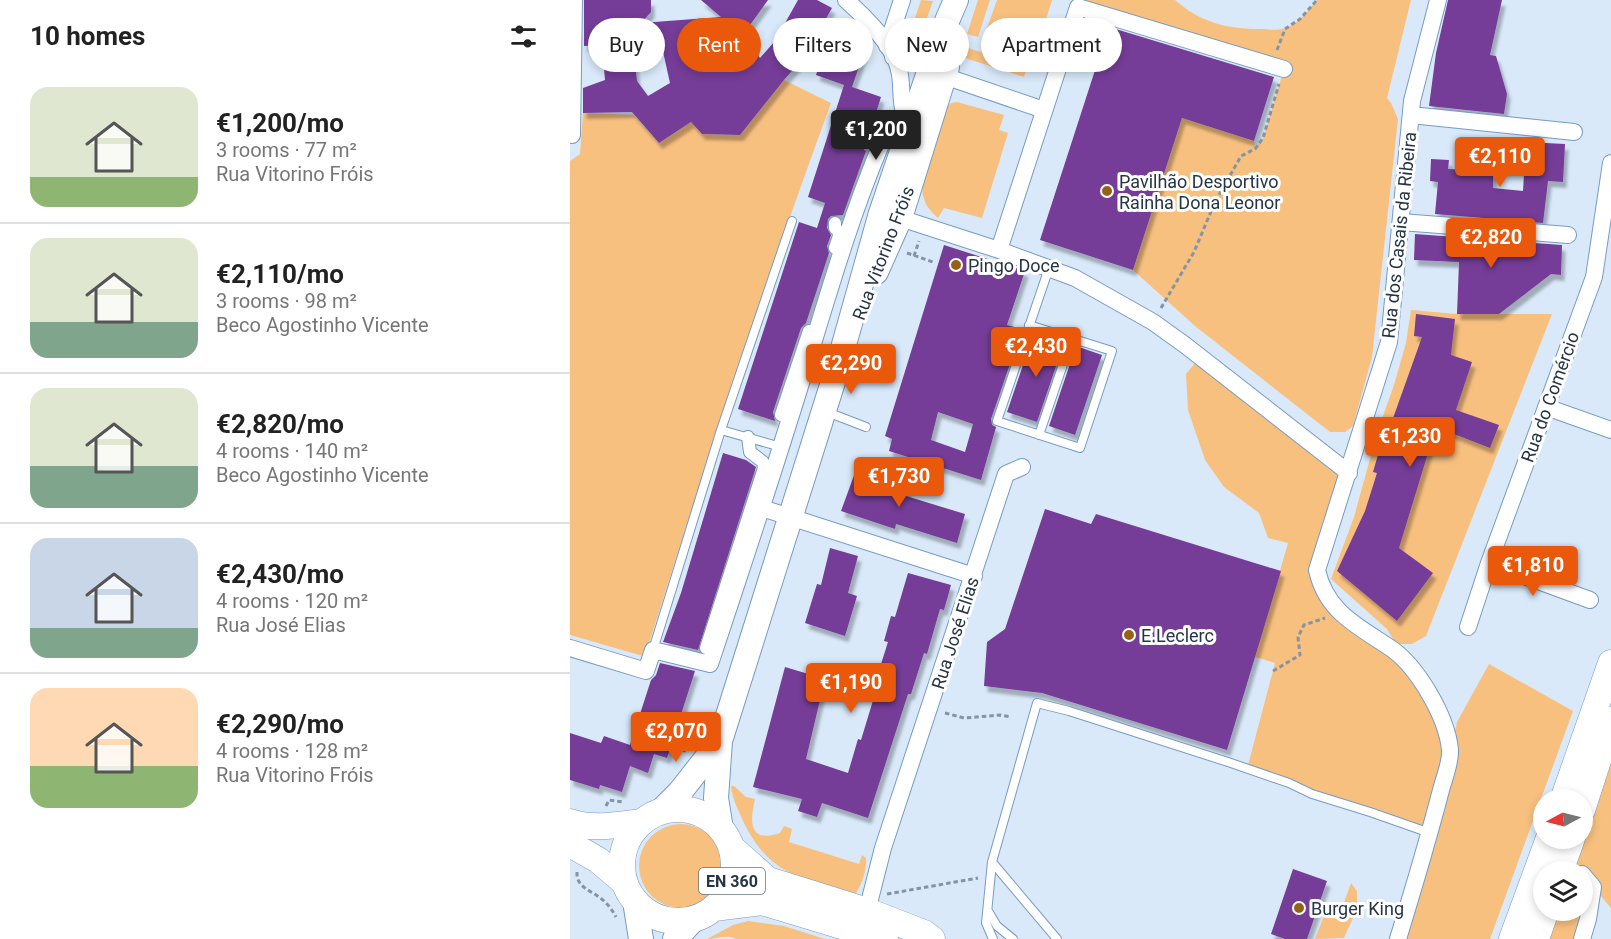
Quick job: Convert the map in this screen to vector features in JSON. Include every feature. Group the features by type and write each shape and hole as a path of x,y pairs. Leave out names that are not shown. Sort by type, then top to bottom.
{"main road":[{"name":"Rua Vitorino Fróis","path":"727,839 716,798 720,741 789,516 936,74 956,0"},
{"name":"Rua Vitorino Fróis","path":"891,215 908,131 957,31 961,0"},
{"path":"1567,789 1611,663"},
{"path":"1589,789 1611,720"},
{"name":"Rua Vitorino Fróis","path":"651,816 686,784 720,741"},
{"path":"570,822 580,825 608,826 677,808 694,811 709,818 768,880 867,919 885,939"},
{"name":"EN 360","path":"641,939 622,866 624,849 631,834 651,816"},
{"name":"EN 360","path":"675,939 725,896 732,881 735,865 727,839"},
{"path":"570,844 598,860 630,891"},
{"path":"1512,939 1568,858"},
{"name":"EN 360","path":"630,891 647,912 662,919 678,922 704,913"},
{"path":"704,913 762,902 867,919 924,933 932,939"},
{"path":"1536,939 1542,921"}],"street":[{"path":"572,135 574,0"},
{"path":"846,0 862,14 885,46"},
{"path":"899,18 902,0"},
{"name":"Rua dos Casais da Ribeira","path":"1340,612 1328,600 1317,570 1389,342 1412,101 1438,0"},
{"path":"999,250 1078,7 1278,67"},
{"path":"896,72 908,131"},
{"path":"931,72 1044,110"},
{"path":"1411,115 1574,132"},
{"name":"Rua Vitorino Fróis","path":"652,650 710,664 782,447 851,222 873,162 882,142 908,131"},
{"name":"Rua do Comércio","path":"1468,627 1489,563 1594,277 1611,163"},
{"path":"891,215 999,250 1075,278 1153,322 1349,473"},
{"path":"1401,222 1568,235"},
{"path":"781,415 837,228"},
{"path":"1546,408 1611,430"},
{"path":"706,648 764,468 764,462 750,452 748,437"},
{"name":"Rua José Elias","path":"867,919 883,848 1006,474 1022,467"},
{"path":"762,508 974,576"},
{"path":"1489,563 1590,600"},
{"path":"1340,612 1399,653 1418,676 1443,723 1450,752 1430,833 1398,939"},
{"path":"570,648 646,670 652,650"},
{"path":"1568,858 1593,888 1588,919 1581,939"}],"lane":[{"path":"652,650 721,430 792,221"},
{"path":"1029,325 1112,351 1080,448 997,421 1029,325 1048,268"},
{"path":"1039,435 1072,338"},
{"path":"824,411 866,427"},
{"path":"721,430 782,447"},
{"path":"993,939 986,922 992,862 1037,703 1069,711 1227,762 1289,783 1312,794 1430,833"},
{"path":"992,862 1057,939"},
{"path":"987,911 997,926 1013,939"}],"path":[{"path":"1153,322 1194,252 1215,202 1241,156 1255,149 1263,138 1285,29 1300,19 1317,0"},
{"path":"903,252 933,262"},
{"path":"1273,670 1300,655 1298,637 1304,625 1340,612"},
{"path":"929,708 964,718 1000,715 1011,717"},
{"path":"867,919 991,876"}],"shaded area":[{"path":"921,0 933,1 927,18 915,18"},
{"path":"978,0 990,0 984,18 981,18 978,37 969,35"},
{"path":"997,0 1052,0 1046,18 991,18"},
{"path":"1084,0 1175,0 1195,14 1226,26 1277,30 1295,23 1317,0 1411,0 1387,98 1398,119 1372,357 1353,426 1345,432 1330,432 1195,326 1133,270 1182,118 1254,141 1255,148 1263,138 1284,69"},
{"path":"969,48 981,52 981,63 969,59"},
{"path":"1008,72 1026,72 1024,77"},
{"path":"784,80 831,103 783,236 650,640 643,656 570,635 570,161 580,154 583,113 634,115 659,143 691,122 702,134 740,135"},
{"path":"957,102 1004,115 999,130 1008,133 982,218 944,208 938,218 928,208 923,197 922,187 945,109 951,103"},
{"path":"1411,310 1457,314 1552,314 1426,636 1412,644 1396,644 1387,629 1331,579 1354,517 1378,430 1394,385 1406,343"},
{"path":"1200,357 1349,473 1317,570 1324,588 1399,653 1451,750 1457,722 1489,664 1573,711 1545,789 1533,789 1533,821 1490,939 1398,939 1430,833 1247,769 1275,663 1255,657 1288,543 1268,538 1259,513 1224,487 1205,460 1188,410 1186,374"},
{"path":"1611,720 1611,908 1594,888 1593,892 1593,861 1567,861 1575,849 1593,849 1593,789 1590,789"},
{"path":"731,786 746,797 755,799 752,822 757,833 770,836 780,833 784,826 792,829 789,842 859,864 862,855 866,858 864,876 856,893 801,877 775,863 753,839 743,821"},
{"path":"681,824 697,827 711,836 720,850 723,866 720,882 711,896 697,905 681,908 665,905 651,896 642,882 639,866 642,850 651,836 665,827"},
{"path":"1351,883 1357,891 1357,909 1344,938 1315,939 1324,916 1338,919"},
{"path":"748,921 784,926 825,939 725,937 707,939 733,925"},
{"path":"1542,921 1586,921 1582,939 1536,939"}],"building":[{"path":"584,0 651,0 651,12 646,18 588,18 588,46 584,46"},
{"path":"701,0 768,0 755,18 708,18 721,17"},
{"path":"798,0 817,0 832,8 826,18 788,18"},
{"path":"1448,0 1502,0 1490,55 1496,56 1507,94 1504,114 1429,106 1436,53"},
{"path":"677,20 677,72 761,72 761,57 773,43 773,72 791,72 740,135 702,134 691,122 659,143 632,112 583,113 583,88 605,80 604,72 636,72 637,81 648,96 670,83 665,60 665,21"},
{"name":"Pavilhão Desportivo Rainha Dona Leonor","path":"1122,31 1274,77 1254,141 1182,118 1133,270 1040,240 1094,72 1122,72"},
{"path":"817,72 857,72 852,87 881,97 864,150 866,151 843,215 831,216 828,219 827,228 831,235 827,246 829,253 773,412 775,421 738,409 799,222 817,228 825,203 808,197 844,85 816,75"},
{"path":"1526,142 1565,144 1563,182 1548,181 1543,223 1435,214 1438,182 1430,181 1431,159 1449,160 1448,169 1493,171 1493,188 1523,191"},
{"path":"1415,234 1562,245 1561,275 1551,274 1499,314 1457,314 1459,262 1414,260"},
{"path":"944,245 1025,271 1007,325 1022,329 991,419 992,425 996,427 981,480 889,451 892,439 885,436","holes":["938,412 973,424 965,452 931,440"]},
{"path":"1416,314 1455,319 1451,355 1472,362 1456,410 1499,425 1490,448 1436,427 1399,548 1433,573 1397,621 1337,571 1365,511 1377,473 1373,472 1384,434 1387,435 1422,337 1414,336"},
{"path":"1034,333 1064,343 1037,422 1007,412"},
{"path":"1076,346 1102,355 1075,435 1049,426"},
{"path":"723,453 746,460 756,467 698,650 663,642 681,593"},
{"path":"856,470 908,489 906,496 965,514 957,543 896,524 895,529 841,511"},
{"name":"E.Leclerc","path":"1045,509 1091,524 1096,514 1281,571 1227,750 1042,693 984,686 987,642 1005,629"},
{"path":"830,548 858,556 848,593 857,596 845,636 805,623 817,584 821,585"},
{"path":"908,573 951,585 944,610 940,609 927,654 924,653 911,694 908,694 868,818 822,803 817,817 798,811 802,799 753,787 785,667 825,679 806,759 848,773 878,684 875,683 888,642 884,641 891,616 895,617"},
{"path":"660,663 695,671 667,758 654,754 648,773 630,766 622,792 600,785 599,789 570,780 570,733 601,743 604,736 630,745 651,680 656,675"},
{"name":"Burger King","path":"1293,869 1327,881 1307,939 1285,939 1271,934"}],"place":[{"name":"Pavilhão Desportivo Rainha Dona Leonor","path":"1107,191"},
{"name":"Pingo Doce","path":"956,265"},
{"name":"E.Leclerc","path":"1129,635"},
{"name":"Burger King","path":"1299,908"}]}
